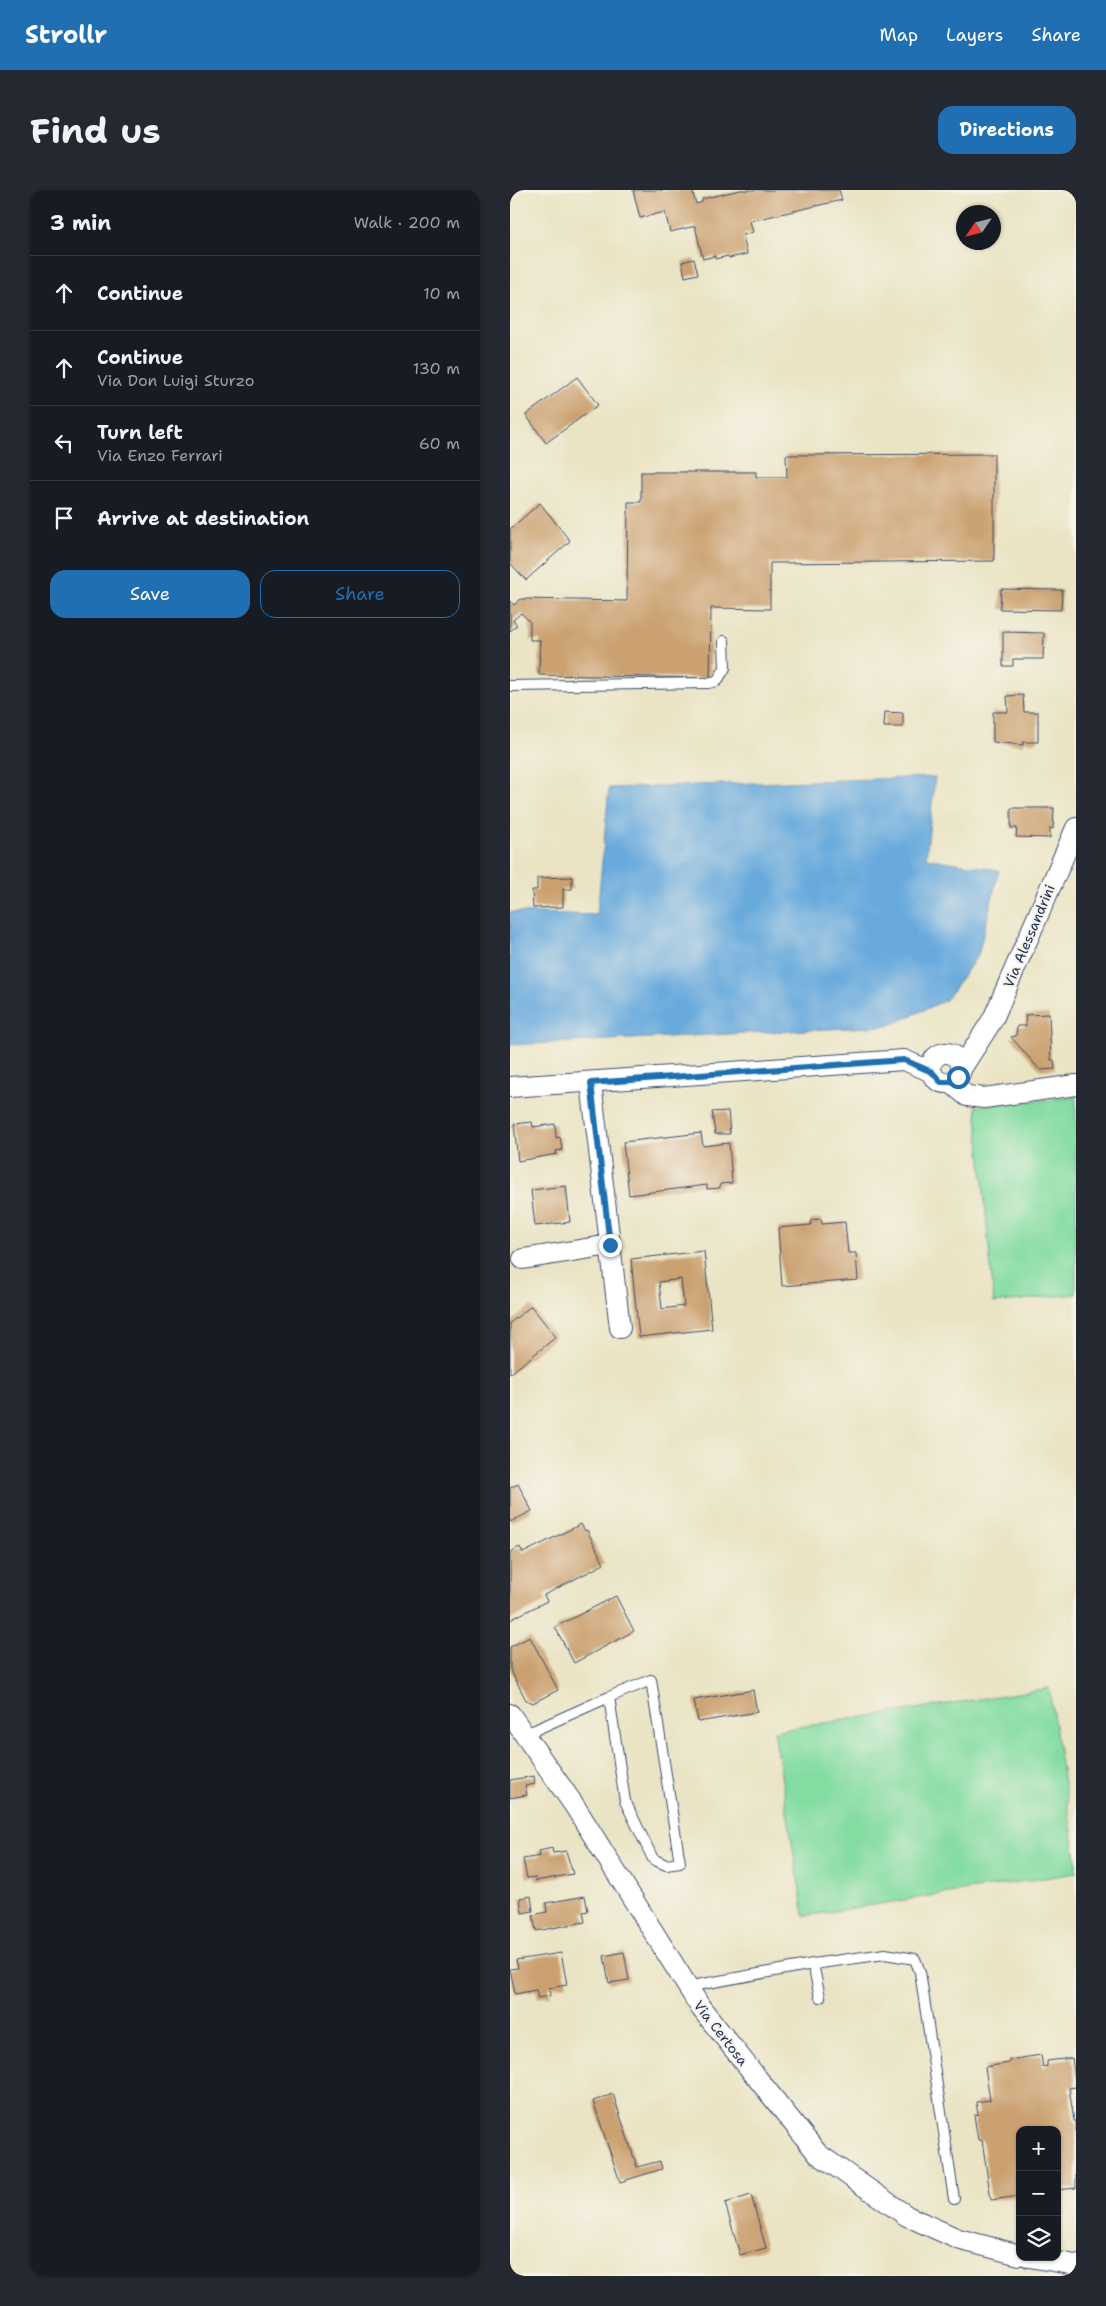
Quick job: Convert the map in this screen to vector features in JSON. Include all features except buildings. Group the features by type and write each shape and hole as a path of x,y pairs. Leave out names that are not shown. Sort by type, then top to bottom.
{"street":[{"name":"Via Alessandrini","path":"947,1066 976,1048 993,1019 1076,828"},
{"path":"510,1087 591,1083 904,1060 914,1055 947,1066 967,1096 984,1098 1076,1085"},
{"path":"591,1083 620,1328"},
{"path":"524,1259 610,1245"},
{"name":"Via Certosa","path":"510,1714 526,1734 574,1805 667,1951 686,1987 818,2154 907,2216 958,2239 1016,2254"},
{"path":"1052,2261 1076,2265"}],"lane":[{"path":"510,686 708,683 718,681 725,668 724,642"},
{"path":"526,1734 609,1697 652,1680 680,1863 666,1865 654,1859 625,1801 609,1697"},
{"path":"686,1987 813,1964 885,1954 915,1958 920,1972 954,2199"},
{"path":"813,1964 820,1998"}],"green space":[{"path":"1076,1097 1076,1294 994,1303 976,1106"},
{"path":"1049,1688 1076,1858 1076,1873 804,1916 774,1731"}],"water":[{"path":"935,777 926,858 999,870 978,955 946,1000 888,1026 510,1045 510,912 597,915 609,788"}],"route":[{"path":"610,1245 591,1083 904,1060 915,1063 932,1072 937,1080 941,1082 950,1082 958,1077"}]}
